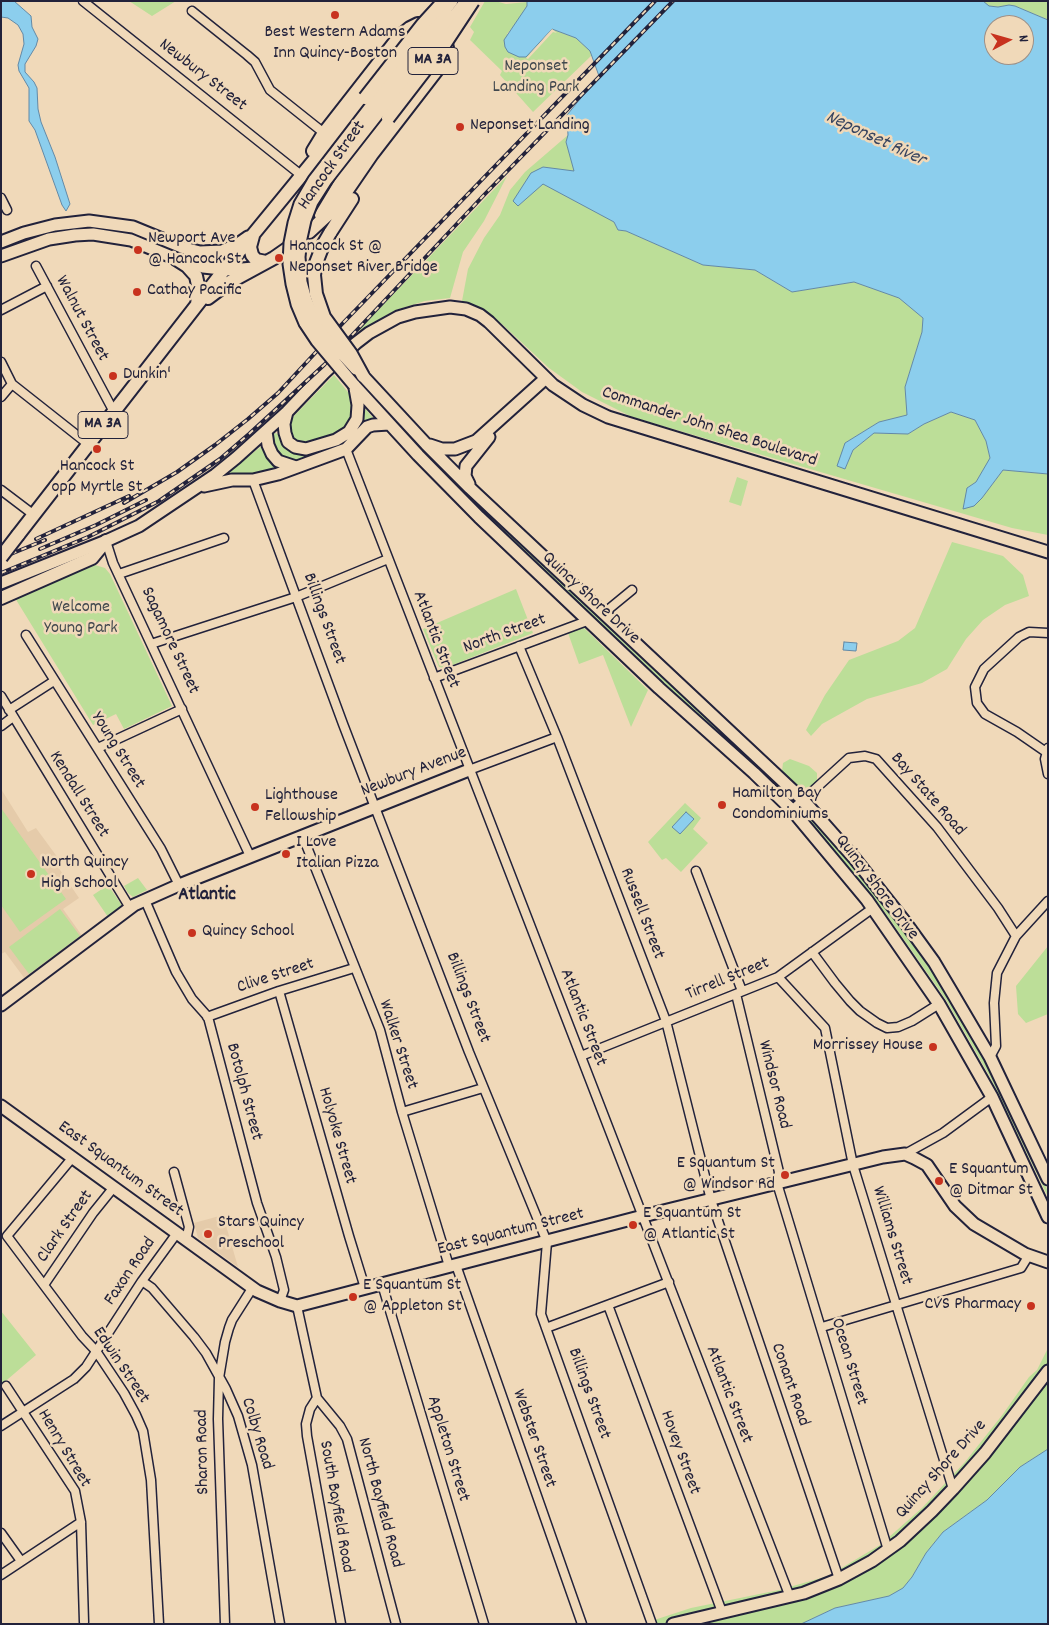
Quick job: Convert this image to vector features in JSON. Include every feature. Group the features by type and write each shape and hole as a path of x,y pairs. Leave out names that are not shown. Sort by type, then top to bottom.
{"main road":[{"name":"Hancock Street","path":"1,557 224,270 423,24 444,1"},
{"name":"Quincy Shore Drive","path":"452,1 314,180 300,204 290,243 289,264 297,304 305,323 316,341 354,385 478,517 666,695 754,773 792,810 872,908 939,1004 992,1096 1048,1217"},
{"name":"Quincy Shore Drive","path":"466,1 322,186 309,208 300,244 300,270 308,307 325,335 426,444 470,488 803,800 855,859 897,911 934,962 990,1056 1048,1179"},
{"name":"Hancock Street","path":"188,316 218,290 293,245 309,232 355,162 393,120 473,1"},
{"path":"302,175 310,156 324,133 399,37 413,26 424,25 438,32 447,43 446,56 443,62 393,120 356,192 322,245 316,263 314,282 324,317 351,354 363,376"},
{"path":"1,242 24,233 55,225 89,221 133,227 184,248 200,252 216,252 230,248 254,233"},
{"path":"254,233 250,242 252,255 256,260 263,263"},
{"path":"1,256 49,239 93,234 130,240 203,268 224,270 246,269 263,263"},
{"path":"176,259 187,266 196,276 199,290 197,304"},
{"name":"Commander John Shea Boulevard","path":"106,542 139,526 229,464 287,412 324,373 369,333 398,317 439,307 457,307 480,315 489,322 562,392 583,405 622,422 1048,552"},
{"path":"426,444 442,449 455,449 476,441 546,378"},
{"path":"287,412 284,424 285,433 288,442 295,447 306,448 340,438 352,429 357,419 358,400 354,385"},
{"path":"470,488 465,476 466,466 500,421"},
{"path":"195,488 232,480 253,480 278,474 346,449 368,427 389,424"},
{"path":"266,431 268,445 272,454 278,461 296,467"},
{"path":"1,583 106,542"},
{"path":"1,598 92,558 106,542"},
{"name":"Newbury Avenue","path":"1,1005 130,908 145,900 250,856 469,770"},
{"name":"East Squantum Street","path":"1,1106 261,1294 297,1306 643,1216 853,1164 905,1154"},
{"path":"905,1154 921,1161 927,1166 955,1206 974,1224 1029,1255 1048,1262"},
{"name":"Quincy Shore Drive","path":"673,1624 790,1597 839,1579 888,1550 916,1526 953,1489 988,1448 1048,1371"}],"street":[{"name":"Newbury Street","path":"84,1 302,175"},
{"path":"192,11 248,55 255,62 265,84 270,90 324,133"},
{"path":"1,198 7,210"},
{"name":"Walnut Street","path":"36,266 114,412"},
{"path":"1,310 47,286"},
{"path":"1,362 12,384 88,444"},
{"path":"1,397 12,384"},
{"name":"Atlantic Street","path":"346,449 790,1597"},
{"name":"Billings Street","path":"253,480 375,807 483,1088 547,1242 541,1314 652,1624"},
{"path":"1,490 34,515"},
{"path":"119,574 224,538"},
{"name":"Sagamore Street","path":"106,542 113,563 250,856"},
{"path":"151,644 296,597 388,559"},
{"path":"604,613 632,590"},
{"name":"North Street","path":"434,678 587,621"},
{"path":"1048,633 1029,632 1019,637 984,669 975,687 977,704 986,714 1047,750 1045,758 1048,774"},
{"name":"Young Street","path":"26,635 161,849 179,885"},
{"name":"Russell Street","path":"519,646 557,737 666,1021 711,1200"},
{"path":"1,726 11,713 54,680"},
{"name":"Kendall Street","path":"1,696 130,908"},
{"path":"98,748 182,710"},
{"name":"Newbury Avenue","path":"469,770 557,737"},
{"name":"Bay State Road","path":"792,810 849,758 865,756 876,759 937,828 993,902 1016,936"},
{"name":"Walker Street","path":"303,836 380,1030 402,1112 453,1265"},
{"name":"Windsor Road","path":"696,871 739,993 779,1172 777,1183"},
{"name":"Botolph Street","path":"145,900 176,972 192,999 207,1017 257,1203 276,1257 284,1290 280,1301"},
{"path":"990,1056 996,1046 994,1003 997,973 1016,936 1048,901"},
{"name":"Tirrell Street","path":"581,1056 778,977 872,908"},
{"path":"812,952 842,992 860,1010 887,1028 898,1027 912,1021 939,1004"},
{"name":"Clive Street","path":"207,1017 279,991 354,968"},
{"name":"Williams Street","path":"778,977 825,1028 853,1164 953,1489"},
{"name":"Holyoke Street","path":"279,991 348,1236 365,1288"},
{"path":"402,1112 483,1088"},
{"path":"905,1154 943,1132 992,1096"},
{"name":"Edwin Street","path":"73,1157 7,1236 82,1336 96,1350 124,1394 143,1431 150,1480 158,1624"},
{"path":"174,1172 189,1227 181,1236"},
{"name":"Ocean Street","path":"777,1183 888,1550"},
{"name":"Clark Street","path":"44,1285 93,1213 114,1187"},
{"name":"Conant Road","path":"711,1200 839,1579"},
{"name":"Faxon Road","path":"1,1426 24,1413 74,1379 86,1367 142,1281 181,1236"},
{"path":"822,1327 1021,1268 1029,1255"},
{"name":"Webster Street","path":"453,1265 582,1624"},
{"name":"Colby Road","path":"142,1281 152,1288 206,1353 238,1416 252,1465 280,1624"},
{"path":"546,1328 669,1282"},
{"name":"Appleton Street","path":"382,1284 484,1624"},
{"name":"Sharon Road","path":"224,1624 218,1419 219,1378 229,1328 252,1287"},
{"name":"Hovey Street","path":"608,1305 722,1612"},
{"path":"297,1306 317,1398"},
{"name":"Henry Street","path":"6,1386 75,1492 81,1522 84,1622"},
{"name":"South Bayfield Road","path":"317,1398 310,1409 306,1424 307,1436 341,1624"},
{"name":"North Bayfield Road","path":"317,1398 340,1426 347,1439 396,1624"},
{"path":"1,1575 81,1522"},
{"path":"1,1533 21,1561"}],"shaded area":[{"name":"North Quincy High School","path":"1,789 28,832 36,828 58,858 54,861 79,898 63,909 83,937 25,979 5,952 1,954"},
{"path":"223,1215 238,1267 198,1238 194,1223"}],"green space":[{"path":"129,1 176,1 152,16"},
{"name":"Neponset Landing Park","path":"485,1 506,4 527,2 527,6 519,20 507,34 530,54 552,29 576,38 590,51 591,56 533,112 500,75 502,71 470,40 474,32 470,27"},
{"path":"983,1 1048,1 1048,20 1015,6 989,6"},
{"path":"568,135 566,142 575,172 543,167 518,206 543,183 614,222 618,230 626,231 703,265 755,270 792,292 854,282 899,298 923,318 922,332 905,387 907,415 879,422 845,443 845,469 853,450 874,433 908,434 924,424 951,412 975,420 986,441 990,459 976,482 967,488 982,498 1003,470 1048,474 1048,535 1012,528 632,417 582,392 549,368 483,309 462,301 468,269 484,238 500,215 510,190 525,172"},
{"path":"507,176 484,221 463,252 450,298 425,301 396,310 357,332"},
{"path":"334,375 352,397 353,413 351,422 346,430 337,435 305,445 298,442 292,438 289,432 290,420"},
{"path":"363,406 373,420 342,444 342,442"},
{"path":"275,433 281,435 286,444 339,443 340,446 295,462 277,455 270,437"},
{"path":"264,444 282,468 222,478"},
{"path":"432,457 788,793 787,795 752,761 740,754 469,499 428,459"},
{"path":"737,477 748,481 741,506 729,502"},
{"path":"952,542 1003,556 1023,575 1029,596 1005,605 983,620 966,639 947,669 922,683 867,699 822,724 811,736 806,730 825,695 849,660 898,641 915,628"},
{"name":"Welcome Young Park","path":"95,565 105,568 110,574 172,706 124,729 116,714 93,725 15,598"},
{"path":"516,589 533,633 445,668 439,667 423,629"},
{"path":"583,627 648,690 631,727 603,655 579,664 568,633"},
{"path":"790,759 809,766 817,773 817,781 806,791 801,790 782,771 783,763"},
{"path":"685,803 701,818 693,829 708,843 681,872 666,858 662,860 648,842"},
{"path":"1,808 66,899 20,932 1,905"},
{"path":"805,811 837,846 887,908 950,998 994,1074 1036,1162 1048,1192 1048,1197 990,1077 946,1000 884,911 811,825"},
{"path":"138,878 147,890 133,897 124,886"},
{"path":"108,885 121,904 121,909 108,917 93,895"},
{"path":"60,909 80,936 29,974 9,947"},
{"path":"1048,946 1048,1014 1026,1023 1018,1014 1016,986"},
{"path":"1,1311 36,1355 1,1385"},
{"path":"1048,1348 1048,1449 1020,1467 987,1500 943,1532 926,1553 904,1588 889,1596 835,1608 801,1624 642,1624 691,1608 779,1590 828,1576 880,1545 922,1508 965,1462 1029,1377 1037,1370"}],"water":[{"path":"1,1 14,1 31,16 32,27 38,39 25,64 25,72 37,88 41,122 55,157 70,204 66,211 62,205 35,130 29,121 29,88 19,71 18,65 24,44 23,34 18,25 8,18 1,17"},
{"name":"Neponset River","path":"526,1 983,1 989,6 1015,6 1048,20 1048,474 1003,470 974,506 963,509 967,488 976,482 990,458 986,441 975,420 951,412 924,424 908,434 874,433 853,450 845,469 837,466 845,443 879,422 907,415 905,387 922,332 923,318 899,298 854,282 792,292 755,270 703,265 626,231 618,230 614,222 543,184 518,206 513,201 531,173 543,167 574,171 566,142 568,135 567,115 599,76 590,51 576,38 552,29 526,57 519,57 508,52 504,40 527,6"},
{"path":"844,642 857,643 856,651 843,650"},
{"path":"686,812 694,819 680,834 672,827"},
{"path":"1048,1449 1048,1624 801,1624 835,1608 889,1596 903,1588 926,1553 943,1532 987,1500 1020,1467"}],"pier":[{"path":"552,29 557,33 553,32 528,59 526,58 530,54"}],"railway":[{"path":"124,503 177,472 215,445 278,393 343,323 655,1"},
{"path":"1,573 88,537 159,501 220,459 324,365 485,194 673,1"},
{"path":"36,539 129,496"},
{"path":"40,549 96,525 146,500"},
{"path":"1,558 45,540"}],"place":[{"name":"Best Western Adams Inn Quincy-Boston","path":"335,15"},
{"name":"Neponset Landing","path":"460,127"},
{"name":"Newport Ave @ Hancock St","path":"138,250"},
{"name":"Hancock St @ Neponset River Bridge","path":"279,258"},
{"name":"Cathay Pacific","path":"137,292"},
{"name":"Dunkin'","path":"113,376"},
{"name":"Hancock St opp Myrtle St","path":"97,449"},
{"name":"Hamilton Bay Condominiums","path":"722,805"},
{"name":"Lighthouse Fellowship","path":"255,807"},
{"name":"I Love Italian Pizza","path":"286,854"},
{"name":"North Quincy High School","path":"31,874"},
{"name":"Quincy School","path":"192,933"},
{"name":"Morrissey House","path":"933,1047"},
{"name":"E Squantum St @ Windsor Rd","path":"785,1175"},
{"name":"E Squantum @ Ditmar St","path":"939,1181"},
{"name":"E Squantum St @ Atlantic St","path":"633,1225"},
{"name":"Stars Quincy Preschool","path":"208,1234"},
{"name":"E Squantum St @ Appleton St","path":"353,1297"},
{"name":"CVS Pharmacy","path":"1031,1306"}],"district":[{"name":"Atlantic","path":"207,896"}]}
